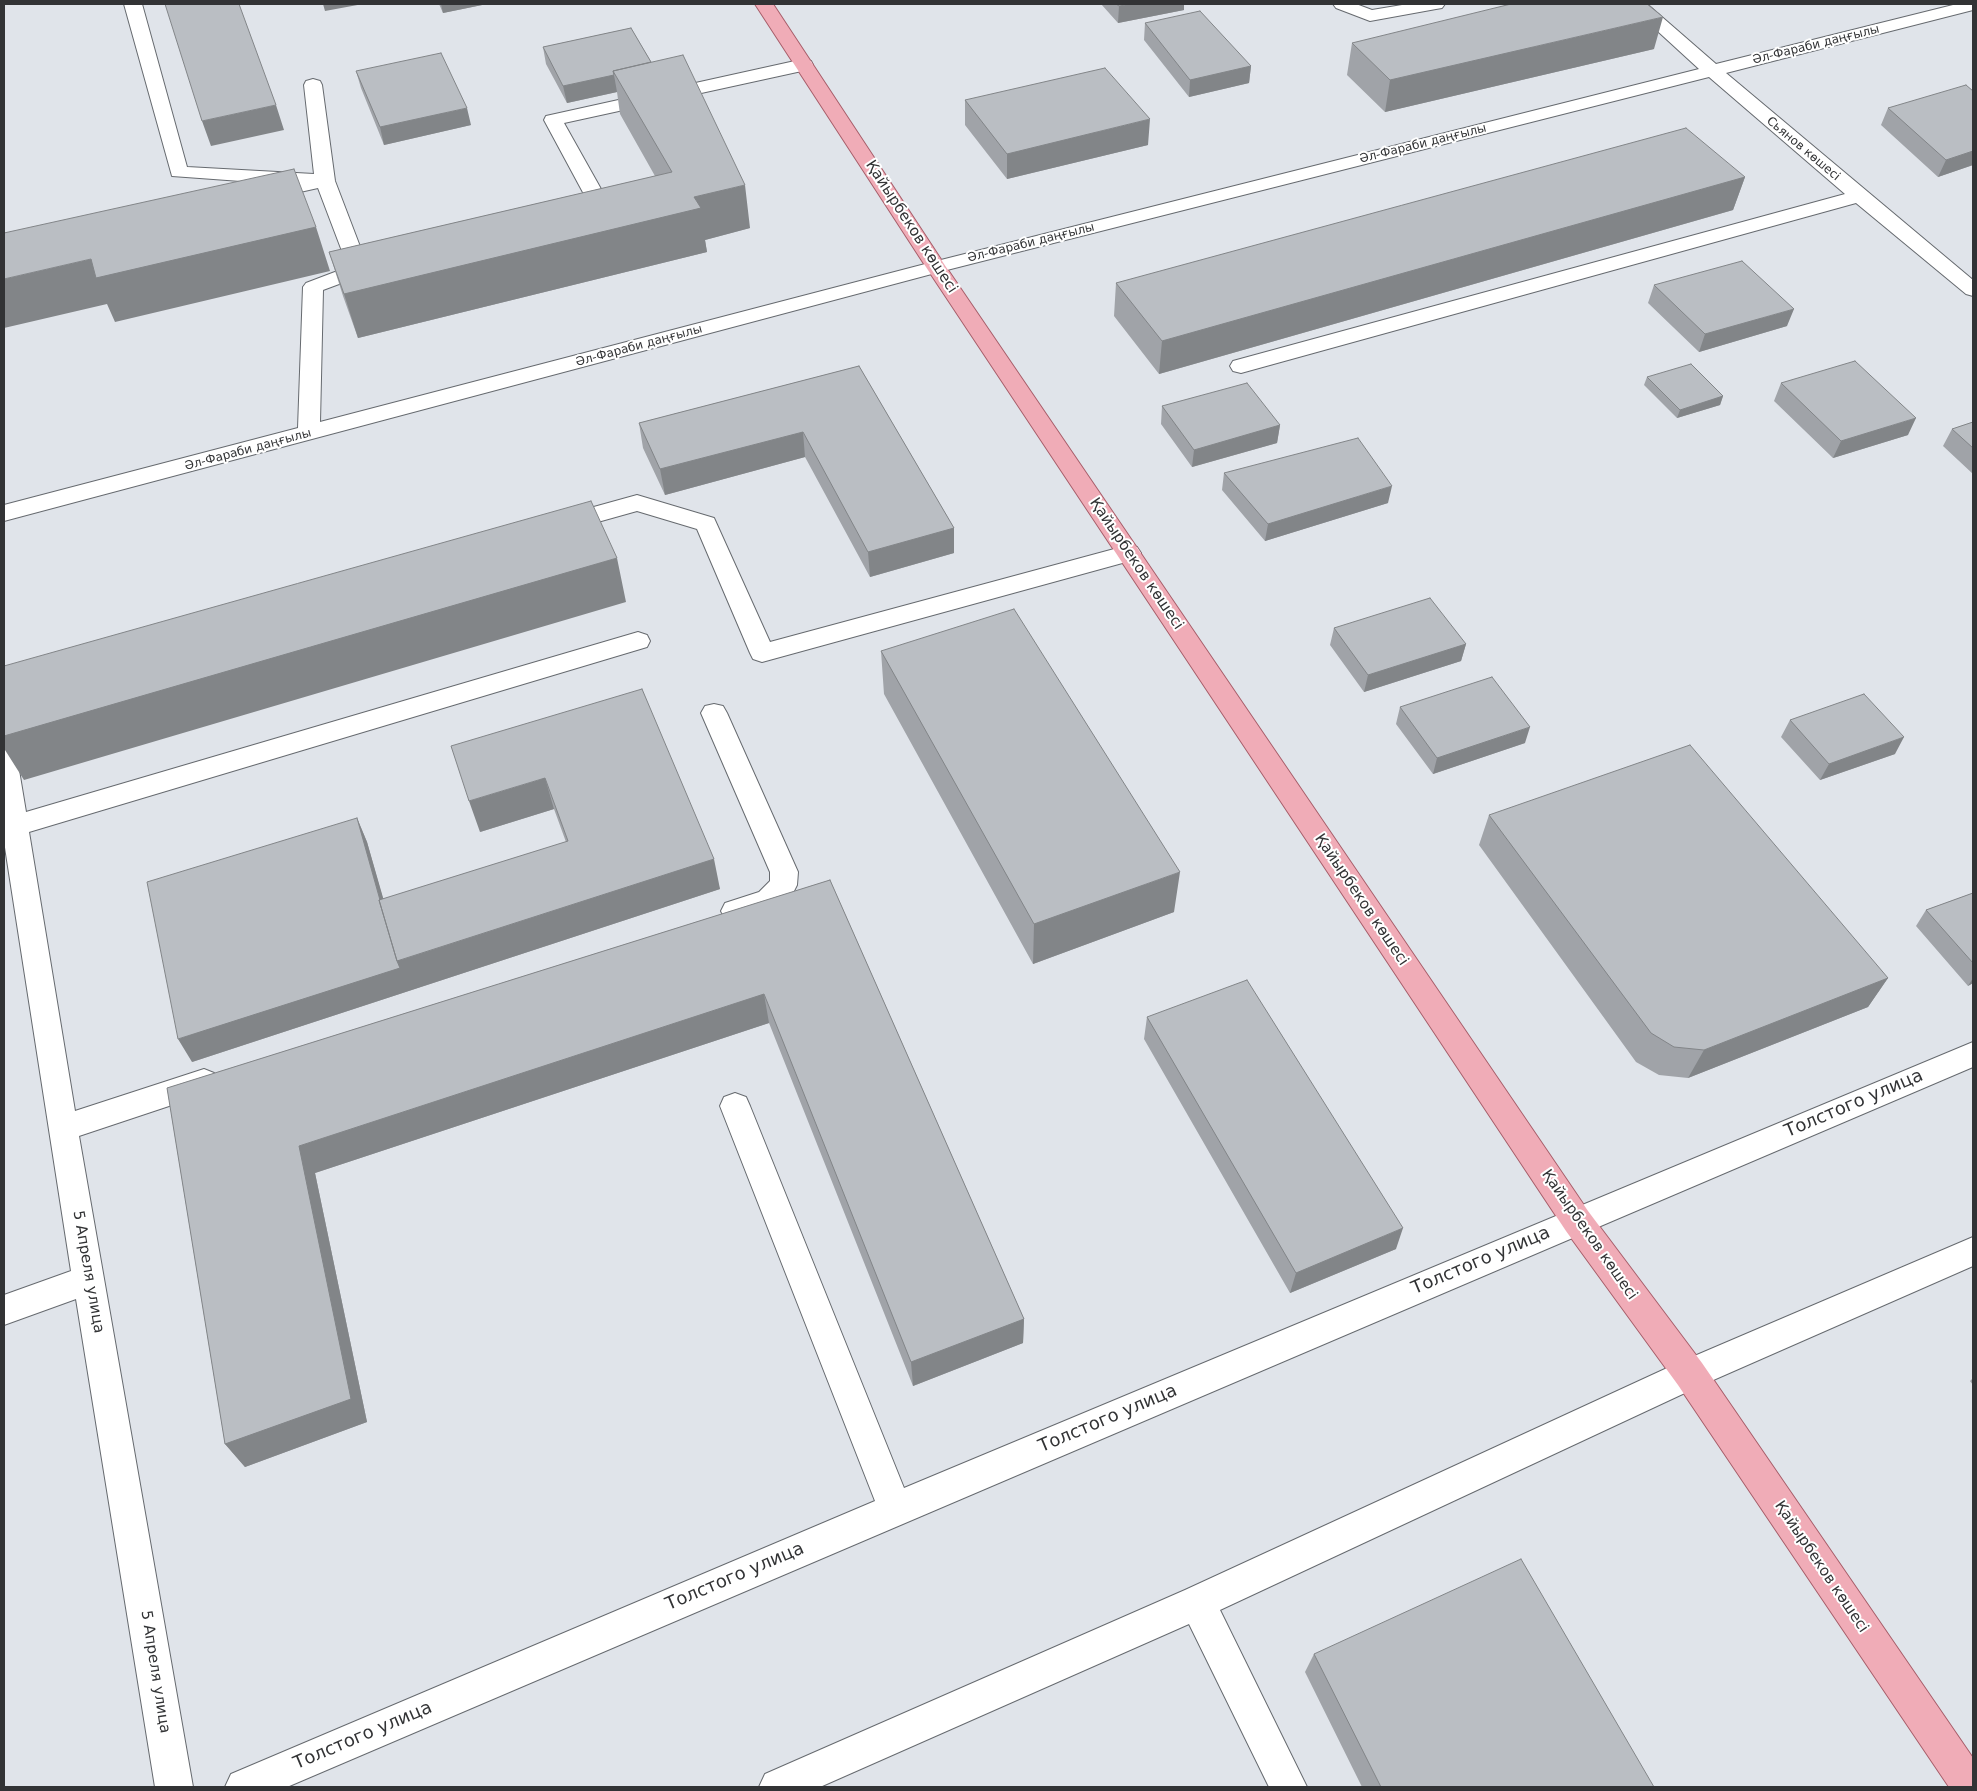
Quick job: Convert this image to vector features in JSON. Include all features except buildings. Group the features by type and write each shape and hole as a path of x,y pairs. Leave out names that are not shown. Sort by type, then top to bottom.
{"main road":[{"name":"Қайырбеков көшесі","path":"764,4 936,266 1577,1221 1690,1374 1972,1787"}],"street":[{"path":"133,4 179,172 324,181"},
{"path":"1342,4 1370,16 1436,4"},
{"name":"Сьянов көшесі","path":"1637,4 1859,196 1973,290"},
{"name":"Әл-Фараби даңғылы","path":"4,513 308,434 936,266 1973,5"},
{"path":"577,221 605,214 553,120 804,65"},
{"path":"308,434 313,287 369,268 324,181 313,85"},
{"path":"247,198 324,181"},
{"path":"1241,366 1859,196"},
{"path":"541,530 637,503 706,524 762,653 1129,553"},
{"path":"9,827 638,641"},
{"path":"713,918 769,900 783,885 784,872 714,714"},
{"name":"5 Апреля улица","path":"4,758 9,827 90,1278 174,1787"},
{"name":"Толстого улица","path":"244,1787 895,1509 1973,1054"},
{"path":"63,1128 232,1073"},
{"path":"736,1106 895,1509"},
{"path":"778,1787 1197,1602 1690,1374 1973,1251"},
{"path":"4,1310 90,1278"},
{"path":"1197,1602 1288,1787"}]}
